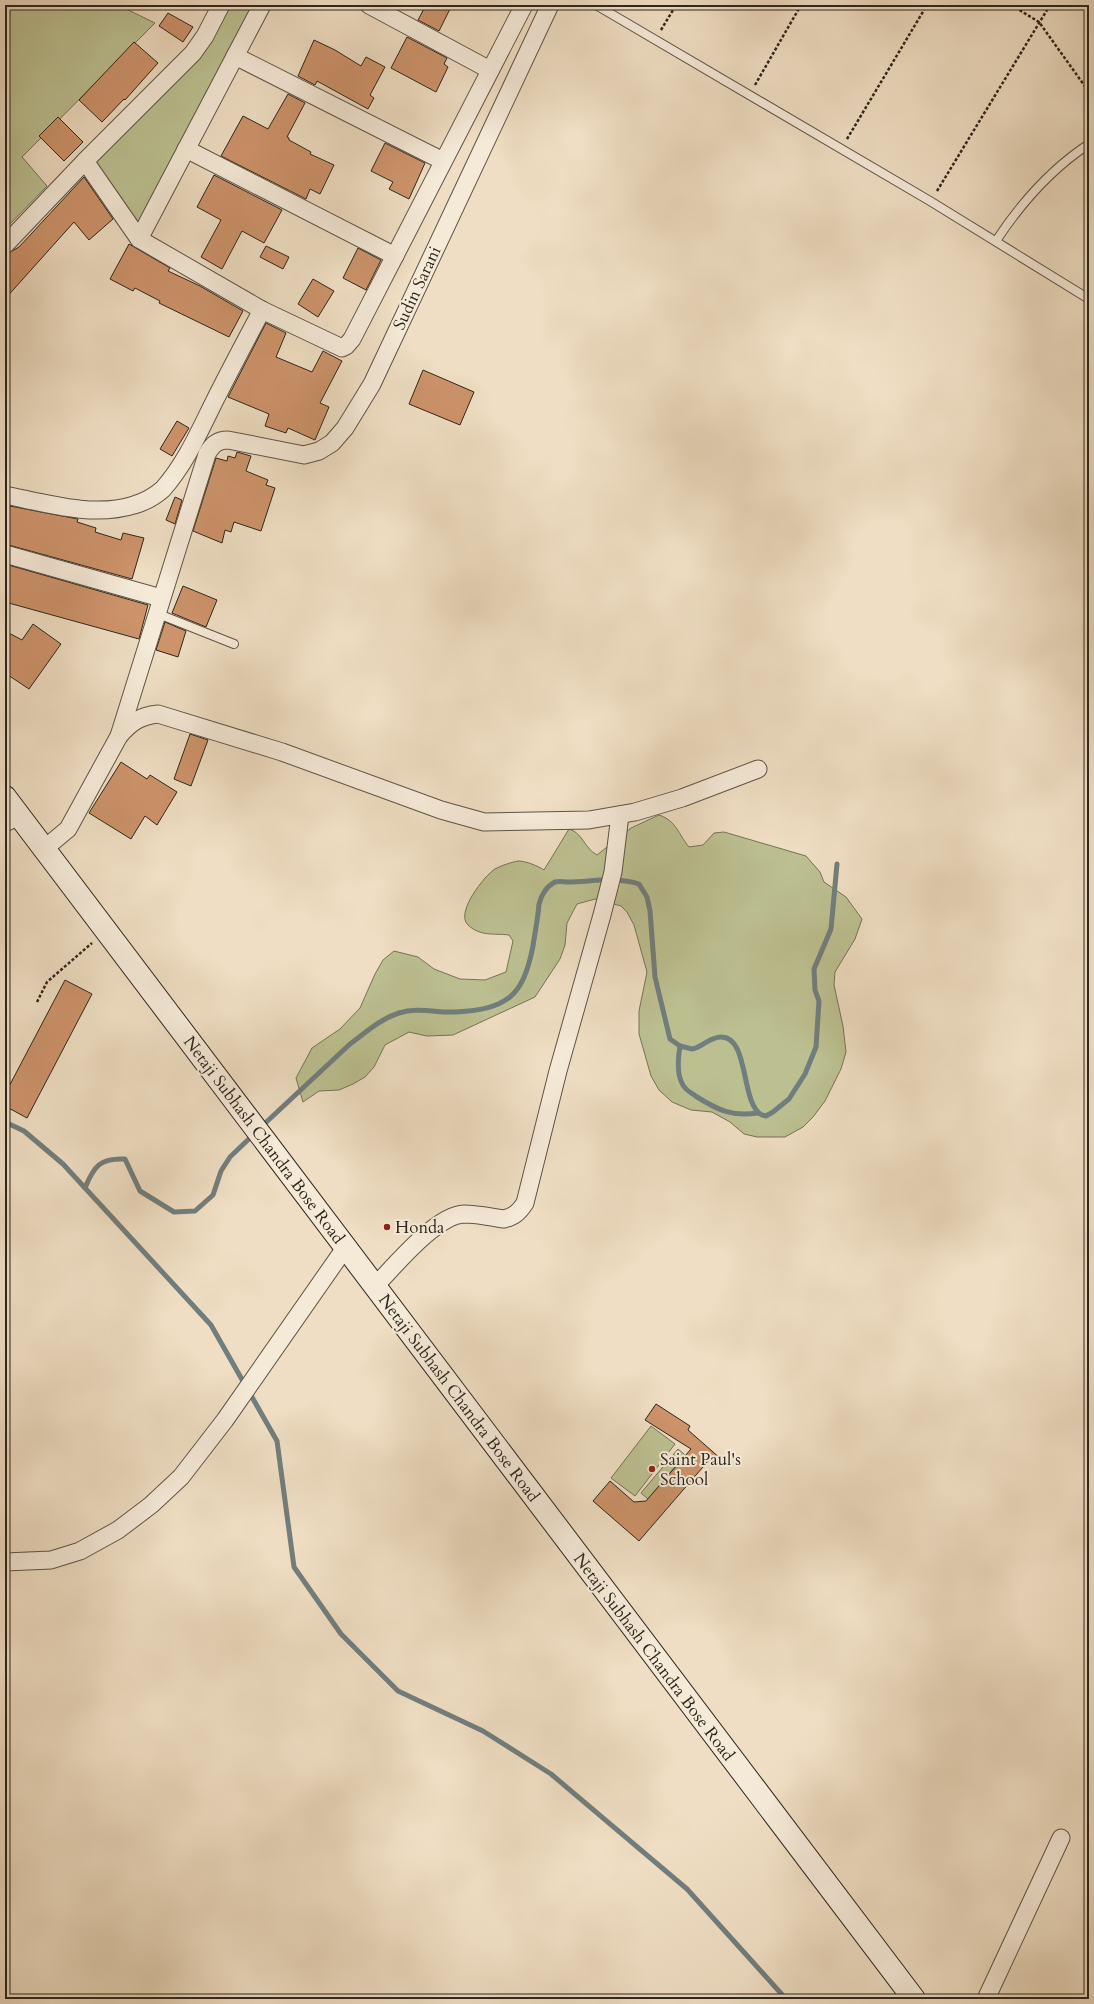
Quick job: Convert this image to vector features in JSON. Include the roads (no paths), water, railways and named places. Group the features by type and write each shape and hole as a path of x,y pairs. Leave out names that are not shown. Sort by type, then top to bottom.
{"street":[{"path":"5,244 198,47 221,5"},
{"path":"139,239 262,5"},
{"path":"369,5 490,70"},
{"path":"85,161 139,239 262,310 342,348 346,346 352,338 524,5"},
{"name":"Sudin Sarani","path":"159,606 207,454 215,444 224,440 304,455 319,450 332,443 345,428 372,384 550,5"},
{"path":"235,56 443,160"},
{"path":"186,149 395,256"},
{"path":"5,495 63,507 98,510 133,506 152,497 162,490 173,477 191,448 262,310"},
{"path":"5,554 159,606 119,736"},
{"path":"128,704 282,752 441,810 484,822 589,820 620,814 682,798 758,769"},
{"path":"44,849 68,829 119,736 129,724 143,716 158,714"},
{"name":"Netaji Subhash Chandra Bose Road","path":"5,797 12,819 44,849 374,1287 560,1528 914,1999"},
{"path":"374,1287 426,1233 443,1222 463,1214 504,1219 510,1218 517,1214 525,1203 558,1071 613,872 620,814"},
{"path":"5,1562 51,1560 80,1551 118,1530 152,1506 181,1477 225,1420 264,1362 345,1248"},
{"path":"986,1999 1061,1838"}],"lane":[{"path":"596,5 930,201 1088,298"},
{"path":"996,241 1011,218 1037,188 1068,158 1089,144"},
{"path":"159,606 234,644"}],"waterway":[{"path":"261,1127 350,1044 385,1019 399,1013 413,1010 456,1012 488,1008 510,997 518,989 529,963 539,904 547,888 555,882 604,880 621,880 639,884 647,897 650,911 655,977 670,1039 680,1046 692,1049 717,1037 730,1040 737,1048 741,1059 750,1098 755,1108 762,1115 766,1116 789,1099 805,1074 816,1047 819,1001 815,990 814,969 831,929 837,864"},
{"path":"680,1046 678,1071 681,1081 687,1090 719,1109 740,1114 758,1113"},
{"path":"5,1122 24,1131 63,1164 211,1325 277,1441 294,1567 341,1634 398,1691 483,1731 551,1774 687,1889 786,1999"},
{"path":"85,1188 95,1169 99,1165 109,1160 125,1159 140,1191 174,1212 195,1211 213,1195 221,1171 230,1157 254,1134"}],"place":[{"name":"Honda","path":"387,1227"},
{"name":"Saint Paul's School","path":"652,1469"}]}
